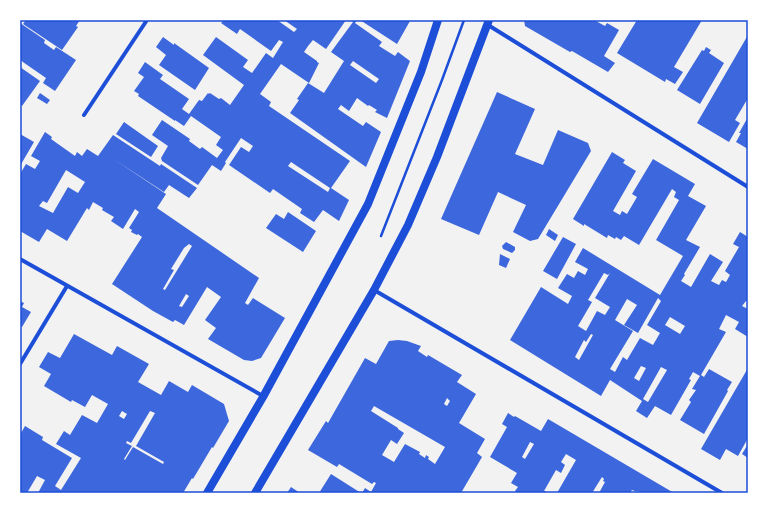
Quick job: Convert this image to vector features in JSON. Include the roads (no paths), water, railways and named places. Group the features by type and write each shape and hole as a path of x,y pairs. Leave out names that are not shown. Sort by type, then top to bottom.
{"main road":[{"path":"207,493 263,396 368,204 421,72 438,20"},
{"path":"255,493 374,290 408,225 434,164 488,22"}],"street":[{"path":"84,115 147,20"},
{"path":"488,22 748,186"},
{"path":"20,259 263,396"},
{"path":"20,364 66,286"},
{"path":"374,290 722,493"}]}
